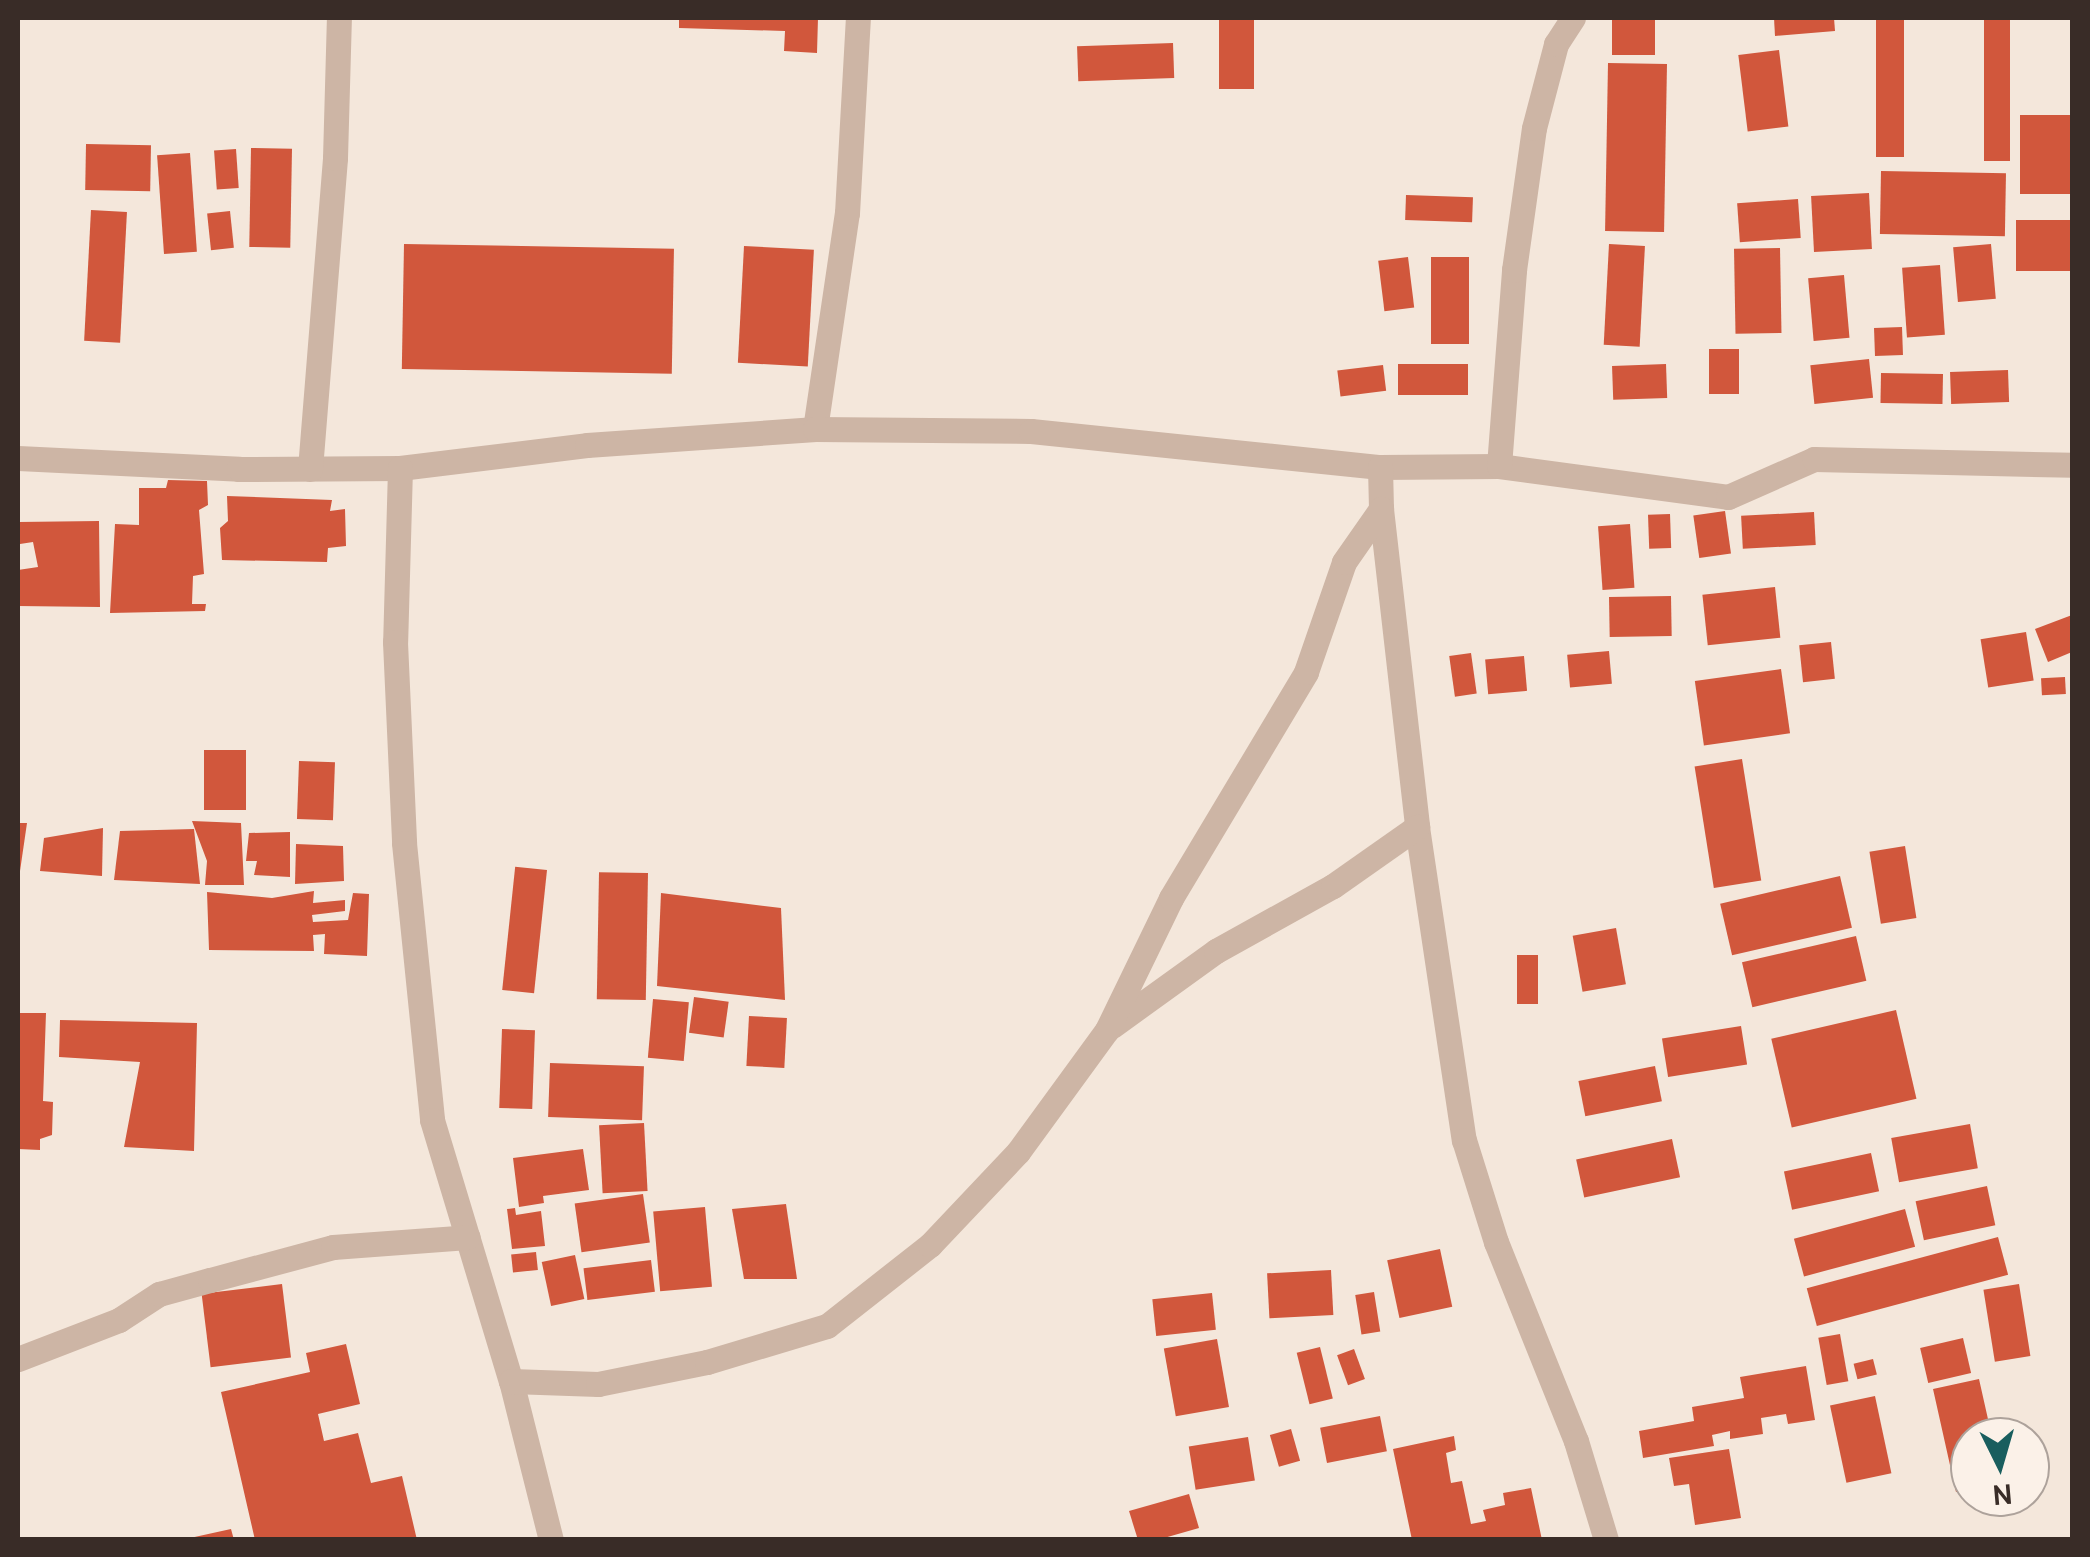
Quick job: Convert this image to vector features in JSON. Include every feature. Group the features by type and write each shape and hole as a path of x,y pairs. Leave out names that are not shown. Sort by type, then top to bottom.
{"street":[{"path":"310,468 335,158 339,18"},
{"path":"815,429 847,213 858,18"},
{"path":"1499,466 1514,270 1534,128 1556,44 1572,18"},
{"path":"18,458 400,468 587,445 815,429 1031,431 1380,468 1499,466 1728,497 1814,459 2072,465"},
{"path":"400,468 395,642 404,843 432,1120 511,1381 551,1540"},
{"path":"1380,468 1381,509 1417,827 1464,1140 1496,1242 1576,1442 1606,1540"},
{"path":"511,1381 598,1384 707,1362 828,1326 942,1232 1018,1152 1107,1030 1171,898 1306,672 1344,562 1381,509"},
{"path":"1107,1030 1216,951 1333,886 1417,827"},
{"path":"18,1359 119,1320 159,1294 210,1280 334,1247 468,1236"}],"building":[{"path":"679,18 818,18 817,53 784,51 785,31 679,28"},
{"path":"1219,18 1254,18 1254,89 1219,89"},
{"path":"1612,18 1655,18 1655,55 1612,55"},
{"path":"1774,18 1834,18 1835,31 1775,36"},
{"path":"1876,18 1904,18 1904,157 1876,157"},
{"path":"1984,18 2010,18 2010,161 1984,161"},
{"path":"1173,43 1174,78 1078,81 1077,46"},
{"path":"1779,50 1788,126 1748,131 1738,55"},
{"path":"1608,63 1667,64 1664,232 1605,231"},
{"path":"2020,115 2072,115 2072,194 2020,194"},
{"path":"86,144 151,145 150,191 85,190"},
{"path":"251,148 292,149 290,248 249,247"},
{"path":"236,149 239,188 217,189 214,151"},
{"path":"190,153 197,252 164,254 157,155"},
{"path":"1881,171 2006,173 2005,236 1880,234"},
{"path":"1869,193 1872,249 1814,252 1811,196"},
{"path":"1406,195 1473,197 1472,222 1405,220"},
{"path":"1798,199 1801,238 1740,242 1737,203"},
{"path":"91,210 127,212 120,343 84,341"},
{"path":"230,211 234,248 211,250 207,213"},
{"path":"2016,220 2072,220 2072,271 2016,271"},
{"path":"404,244 674,249 672,374 402,369"},
{"path":"1609,244 1645,246 1640,347 1604,345"},
{"path":"1991,244 1996,299 1958,302 1953,247"},
{"path":"744,246 814,250 808,367 738,363"},
{"path":"1780,248 1781,333 1735,334 1734,249"},
{"path":"1408,257 1414,308 1384,311 1378,261"},
{"path":"1431,257 1469,257 1469,344 1431,344"},
{"path":"1940,265 1945,335 1907,337 1902,268"},
{"path":"1844,275 1849,338 1814,341 1808,278"},
{"path":"1902,327 1903,355 1875,356 1874,328"},
{"path":"1709,349 1739,349 1739,394 1709,394"},
{"path":"1869,359 1873,398 1814,404 1810,365"},
{"path":"1398,364 1468,364 1468,395 1398,395"},
{"path":"1666,364 1667,398 1613,400 1612,366"},
{"path":"1383,365 1386,391 1341,396 1337,371"},
{"path":"2008,370 2009,402 1951,404 1950,372"},
{"path":"1881,373 1943,374 1942,404 1880,403"},
{"path":"168,480 207,481 208,505 199,510 204,574 193,576 192,604 206,604 205,611 110,613 115,524 139,525 139,488 166,488"},
{"path":"227,496 332,500 330,511 345,509 346,546 328,548 327,562 222,560 220,528 228,521"},
{"path":"1725,511 1731,554 1699,558 1693,515"},
{"path":"1814,512 1816,545 1743,549 1741,516"},
{"path":"1670,514 1671,548 1649,549 1648,515"},
{"path":"99,521 100,607 18,606 18,570 38,567 33,542 20,544 18,522"},
{"path":"1630,524 1634,588 1603,590 1598,526"},
{"path":"1775,587 1780,638 1708,645 1702,595"},
{"path":"1671,596 1672,636 1610,637 1609,597"},
{"path":"2072,615 2072,652 2048,662 2035,629"},
{"path":"2026,632 2034,680 1988,688 1981,639"},
{"path":"1831,642 1835,679 1803,682 1799,645"},
{"path":"1609,651 1612,684 1570,688 1567,655"},
{"path":"1471,653 1477,694 1455,697 1449,656"},
{"path":"1524,656 1527,691 1488,694 1485,659"},
{"path":"1781,669 1790,733 1704,745 1695,681"},
{"path":"2065,677 2066,694 2042,695 2041,678"},
{"path":"204,750 246,750 246,810 204,810"},
{"path":"1742,759 1761,880 1714,888 1695,767"},
{"path":"299,761 335,762 333,820 297,819"},
{"path":"192,821 241,823 244,885 205,885 207,861"},
{"path":"18,823 27,823 20,871 18,871"},
{"path":"103,828 102,876 40,871 44,838"},
{"path":"194,829 200,884 114,880 120,831"},
{"path":"290,832 290,877 254,875 257,861 246,861 249,833"},
{"path":"296,844 343,846 344,881 295,884"},
{"path":"1905,846 1916,918 1881,924 1869,852"},
{"path":"515,867 547,870 534,993 502,990"},
{"path":"599,872 648,873 646,1000 597,999"},
{"path":"1840,876 1852,928 1732,955 1720,904"},
{"path":"314,891 313,903 345,900 345,911 312,915 313,922 348,920 353,893 369,894 367,956 324,954 325,934 313,935 314,951 209,950 207,892 272,898"},
{"path":"661,893 781,908 785,1000 657,986"},
{"path":"1616,928 1626,984 1583,992 1573,936"},
{"path":"1856,936 1866,981 1752,1007 1742,962"},
{"path":"1517,955 1538,955 1538,1004 1517,1004"},
{"path":"694,997 729,1002 724,1038 689,1033"},
{"path":"653,999 689,1002 684,1061 648,1058"},
{"path":"1896,1010 1916,1099 1792,1127 1771,1039"},
{"path":"18,1013 46,1013 43,1101 53,1102 52,1135 40,1139 40,1150 18,1149"},
{"path":"749,1016 787,1018 784,1068 746,1066"},
{"path":"60,1020 197,1023 194,1151 124,1147 140,1062 59,1057"},
{"path":"1741,1026 1747,1065 1668,1077 1662,1039"},
{"path":"502,1029 535,1030 532,1109 499,1108"},
{"path":"550,1063 644,1066 642,1120 548,1117"},
{"path":"1655,1066 1662,1101 1585,1116 1578,1081"},
{"path":"644,1123 648,1191 603,1193 599,1125"},
{"path":"1970,1124 1978,1168 1899,1182 1891,1138"},
{"path":"1672,1139 1680,1177 1584,1198 1576,1159"},
{"path":"583,1149 589,1190 543,1196 544,1203 519,1207 513,1158"},
{"path":"1871,1153 1879,1191 1792,1210 1784,1172"},
{"path":"1987,1186 1995,1225 1924,1240 1916,1201"},
{"path":"643,1194 650,1243 581,1252 575,1204"},
{"path":"786,1204 797,1279 744,1279 732,1209"},
{"path":"705,1207 712,1287 660,1291 653,1212"},
{"path":"515,1208 516,1215 541,1211 545,1246 512,1249 507,1209"},
{"path":"1905,1209 1915,1247 1804,1276 1794,1239"},
{"path":"1998,1237 2008,1275 1817,1326 1807,1288"},
{"path":"1440,1249 1452,1307 1399,1318 1387,1260"},
{"path":"536,1252 538,1270 513,1273 511,1255"},
{"path":"575,1255 584,1299 551,1306 542,1262"},
{"path":"651,1260 655,1292 587,1300 584,1268"},
{"path":"1331,1270 1333,1315 1269,1318 1267,1273"},
{"path":"282,1284 291,1357 211,1367 202,1294"},
{"path":"2019,1284 2030,1356 1995,1362 1983,1290"},
{"path":"1374,1292 1380,1332 1361,1334 1355,1295"},
{"path":"1212,1293 1216,1330 1156,1336 1152,1299"},
{"path":"1840,1334 1848,1381 1827,1385 1818,1338"},
{"path":"1963,1338 1971,1373 1928,1383 1920,1348"},
{"path":"1217,1339 1229,1407 1176,1416 1164,1348"},
{"path":"346,1344 360,1404 318,1414 324,1441 358,1433 371,1483 402,1476 417,1540 255,1540 221,1392 310,1372 306,1353"},
{"path":"1320,1347 1333,1398 1310,1404 1297,1353"},
{"path":"1354,1349 1365,1379 1348,1385 1337,1355"},
{"path":"1873,1359 1877,1375 1857,1379 1854,1364"},
{"path":"1806,1366 1815,1420 1788,1424 1786,1414 1761,1418 1763,1434 1730,1439 1730,1431 1712,1435 1714,1446 1643,1458 1639,1431 1694,1421 1692,1407 1744,1398 1740,1377"},
{"path":"1979,1379 1988,1417 1950,1417 1950,1465 1933,1389"},
{"path":"1875,1396 1891,1473 1846,1483 1830,1406"},
{"path":"1380,1416 1387,1451 1327,1463 1320,1428"},
{"path":"1291,1429 1300,1461 1279,1467 1270,1435"},
{"path":"1454,1436 1456,1450 1446,1453 1451,1483 1462,1481 1471,1524 1486,1521 1483,1510 1505,1505 1503,1493 1531,1488 1542,1540 1412,1540 1393,1449"},
{"path":"1248,1437 1255,1480 1196,1490 1189,1446"},
{"path":"1729,1449 1741,1518 1695,1525 1689,1484 1674,1486 1669,1458"},
{"path":"1189,1494 1199,1528 1157,1540 1138,1540 1129,1511"},
{"path":"231,1529 234,1540 190,1540 190,1538"}]}
